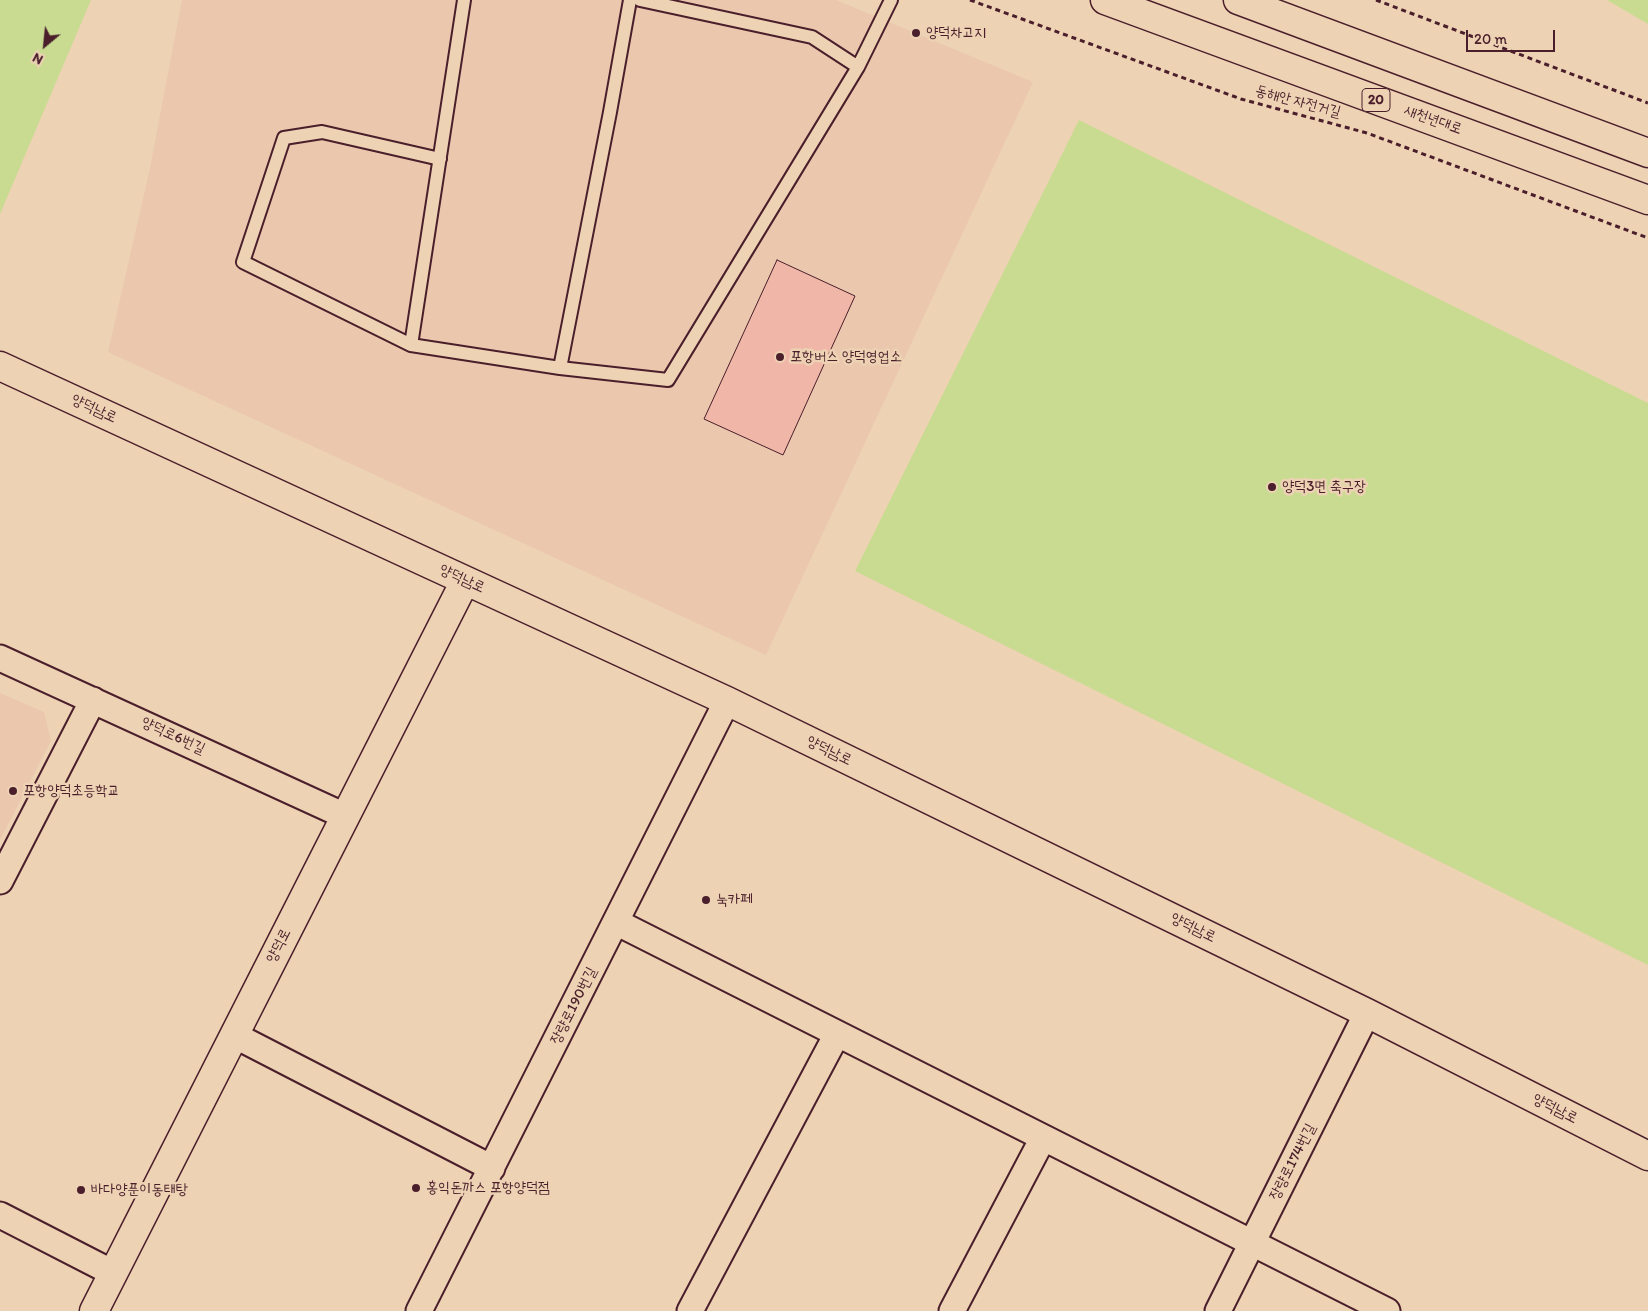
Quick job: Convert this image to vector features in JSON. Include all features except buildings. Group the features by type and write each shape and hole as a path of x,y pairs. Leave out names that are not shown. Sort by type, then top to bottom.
{"street":[{"name":"새천년대로","path":"1105,0 1648,200"},
{"path":"1238,0 1648,153"},
{"name":"양덕남로","path":"0,366 727,701 1367,1013 1648,1156"},
{"name":"양덕로","path":"94,1311 465,581"},
{"name":"양덕로6번길","path":"0,658 345,816"},
{"path":"0,881 93,700"},
{"name":"장량로190번길","path":"419,1311 727,701"},
{"path":"616,922 1387,1311"},
{"name":"장량로174번길","path":"1218,1311 1367,1013"},
{"path":"690,1311 837,1034"},
{"path":"234,1035 492,1168"},
{"path":"952,1311 1043,1138"},
{"path":"0,1215 113,1273"}],"lane":[{"path":"411,345 464,0"},
{"path":"560,368 630,0"},
{"path":"640,0 812,37 858,67"},
{"path":"440,159 322,132 284,138 243,262 411,345 560,368 668,380 858,67 892,0"}],"path":[{"name":"동해안 자전거길","path":"970,0 1241,98 1367,133 1648,238"},
{"path":"1376,0 1648,103"}],"shaded area":[{"path":"182,0 836,0 1033,82 766,655 108,352 150,168"},
{"name":"포항양덕초등학교","path":"0,693 44,712 51,741 0,840"}],"green space":[{"path":"0,0 91,0 0,214"},
{"path":"1607,0 1648,0 1648,24"},
{"name":"양덕3면 축구장","path":"1079,120 1648,403 1648,965 855,571"}],"place":[{"name":"양덕차고지","path":"916,33"},
{"name":"포항버스 양덕영업소","path":"780,357"},
{"name":"양덕3면 축구장","path":"1272,487"},
{"name":"포항양덕초등학교","path":"13,791"},
{"name":"눅카페","path":"706,900"},
{"name":"홍익돈까스 포항양덕점","path":"416,1188"},
{"name":"바다양푼이동태탕","path":"81,1190"}]}
